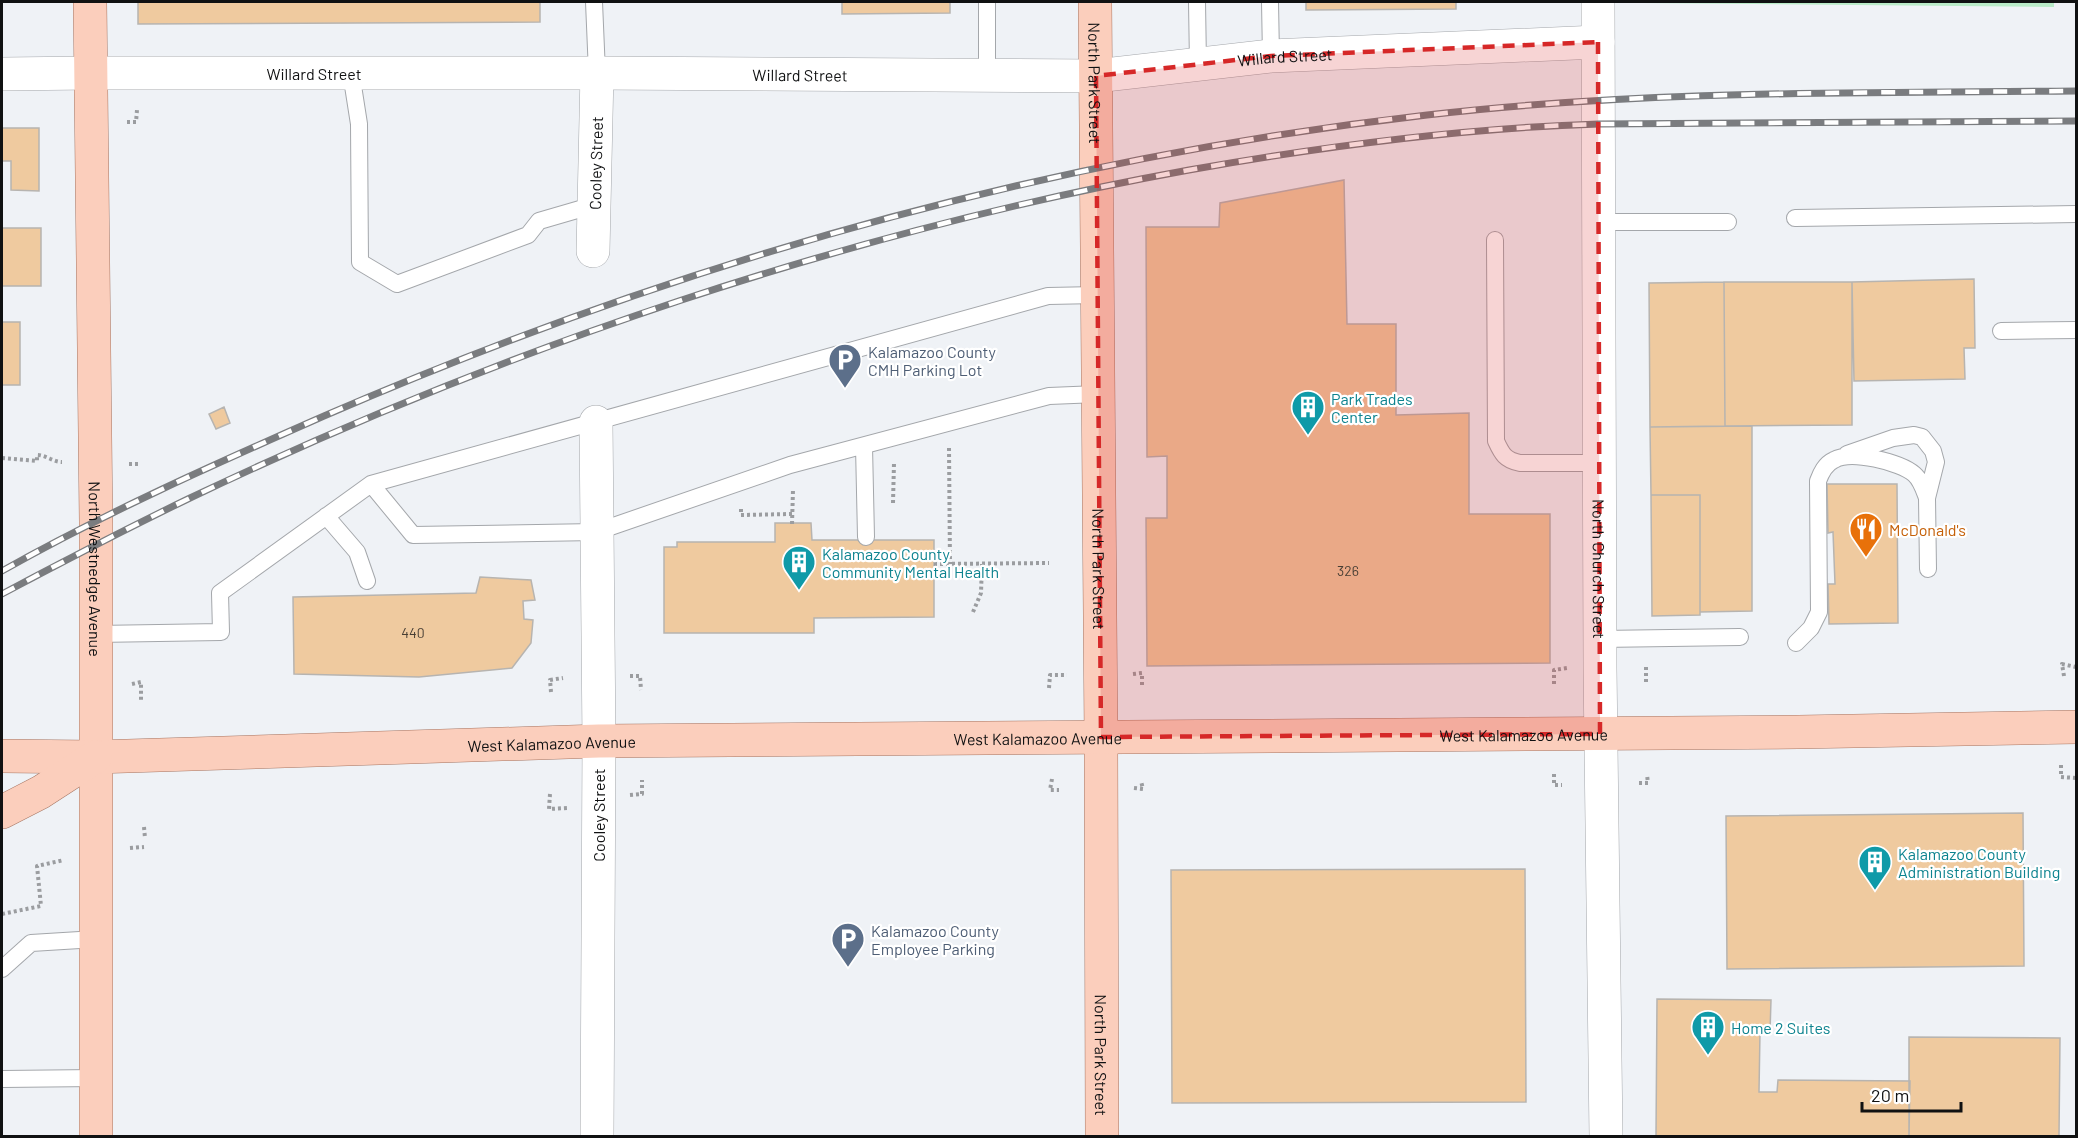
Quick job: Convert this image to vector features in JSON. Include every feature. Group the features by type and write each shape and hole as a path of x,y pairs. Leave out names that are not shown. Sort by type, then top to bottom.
{"main road":[{"name":"North Westnedge Avenue","path":"90,2 96,522 96,1137"},
{"name":"North Park Street","path":"1095,2 1102,1137"},
{"name":"West Kalamazoo Avenue","path":"2,756 95,757 599,741 1600,734 2076,727"},
{"path":"2,812 41,792 95,757"}],"street":[{"name":"North Church Street","path":"1598,2 1600,734 1606,1137"},
{"name":"Willard Street","path":"2,74 597,73 1096,76 1271,56 1598,42"},
{"name":"Cooley Street","path":"593,251 597,73"},
{"name":"Cooley Street","path":"596,422 599,741 597,1137"}],"lane":[{"path":"594,2 597,73"},
{"path":"987,2 987,76"},
{"path":"1197,2 1198,64"},
{"path":"1270,2 1271,56"},
{"path":"351,73 360,124 360,262 397,284 528,235 539,221 594,205"},
{"path":"1795,218 2076,214"},
{"path":"1599,222 1728,222"},
{"path":"1495,240 1496,441 1502,454 1509,461 1520,463 1600,463"},
{"path":"96,634 221,632 220,593 371,484 1048,296 1097,296"},
{"path":"2001,331 2076,330"},
{"path":"371,484 413,535 596,532 790,465 1049,396 1098,394"},
{"path":"1796,644 1811,628 1819,612 1818,482 1822,472 1835,459 1893,438 1914,435 1922,437 1933,451 1936,462 1927,498 1928,569"},
{"path":"864,446 866,537"},
{"path":"1835,459 1862,457 1903,466 1917,476 1927,498"},
{"path":"327,516 357,552 368,580"},
{"path":"1600,639 1740,637"},
{"path":"2,969 30,944 96,939"},
{"path":"2,1079 96,1078"}],"path":[{"path":"127,122 136,122 137,110"},
{"path":"949,442 950,564"},
{"path":"2,458 37,461 37,455 42,455 54,462"},
{"path":"893,504 894,457"},
{"path":"128,464 139,464"},
{"path":"783,496 793,494"},
{"path":"792,524 793,500"},
{"path":"741,507 741,515 792,514"},
{"path":"934,564 1049,563"},
{"path":"973,612 981,593 982,564"},
{"path":"2064,676 2062,664 2076,667"},
{"path":"1646,667 1646,682"},
{"path":"1554,684 1554,670 1568,668"},
{"path":"1131,674 1142,673 1142,687"},
{"path":"1049,688 1050,675 1068,675"},
{"path":"640,676 641,690"},
{"path":"551,692 550,680 563,678"},
{"path":"132,684 141,682 141,702"},
{"path":"2061,765 2061,777 2076,778"},
{"path":"1554,774 1554,784 1562,785"},
{"path":"1639,783 1648,783 1647,775"},
{"path":"1052,778 1050,790 1059,790"},
{"path":"629,795 642,794 642,780"},
{"path":"1134,788 1143,789 1141,781"},
{"path":"550,794 549,809 570,808"},
{"path":"144,826 145,838"},
{"path":"129,848 144,847"},
{"path":"2,914 41,906 37,866 61,860"}],"highlighted area":[{"path":"1598,42 1600,734 1101,737 1096,76 1271,56"}],"green space":[{"path":"2054,2 2054,7 1642,3"}],"building":[{"path":"138,2 540,2 540,22 138,24"},
{"path":"842,2 950,2 950,13 842,14"},
{"path":"1306,2 1456,2 1456,9 1306,10"},
{"path":"2,128 39,128 39,191 11,190 11,161 2,161"},
{"name":"Park Trades Center","path":"1344,180 1347,324 1396,324 1396,415 1469,413 1469,514 1550,514 1550,663 1147,666 1146,518 1167,518 1167,456 1147,457 1146,227 1219,227 1220,203"},
{"path":"2,228 41,228 41,286 2,286"},
{"path":"1974,279 1975,348 1964,348 1965,379 1854,381 1852,282"},
{"path":"1724,282 1725,426 1650,427 1649,283"},
{"path":"1724,282 1852,282 1852,425 1725,426"},
{"path":"2,322 20,322 20,385 2,385"},
{"path":"224,407 230,423 216,429 209,414"},
{"path":"1752,426 1752,611 1700,612 1700,495 1651,495 1650,427"},
{"name":"McDonald's","path":"1827,484 1897,484 1898,623 1829,624 1828,584 1835,584 1833,532 1828,533"},
{"path":"1651,495 1700,495 1700,615 1652,616"},
{"name":"Kalamazoo County Community Mental Health","path":"775,523 811,523 812,540 934,540 934,617 814,618 814,633 664,633 664,547 677,547 677,542 775,542"},
{"path":"480,577 531,580 535,600 523,601 524,619 533,620 531,643 512,668 419,677 294,674 293,597 476,593"},
{"name":"Kalamazoo County Administration Building","path":"2023,813 2024,966 1727,969 1726,816"},
{"path":"1525,869 1526,1102 1172,1103 1171,870"},
{"name":"Home 2 Suites","path":"1657,999 1771,1000 1770,1032 1760,1032 1759,1092 1777,1092 1778,1080 1910,1081 1909,1136 1656,1136"},
{"path":"1909,1037 2060,1038 2059,1136 1909,1136"}],"railway":[{"path":"2,571 80,529 201,471 324,416 457,361 591,311 727,265 864,225 1003,189 1143,159 1285,134 1508,107 1751,94 2076,91"},
{"path":"2,594 190,498 309,443 431,392 554,345 679,301 805,261 932,226 1060,196 1189,170 1291,153 1393,139 1547,126 2076,121"}],"place":[{"name":"Kalamazoo County CMH Parking Lot","path":"845,389"},
{"name":"Park Trades Center","path":"1308,436"},
{"name":"McDonald's","path":"1866,558"},
{"name":"Kalamazoo County Community Mental Health","path":"799,591"},
{"name":"Kalamazoo County Administration Building","path":"1875,891"},
{"name":"Kalamazoo County Employee Parking","path":"848,968"},
{"name":"Home 2 Suites","path":"1708,1056"}]}
